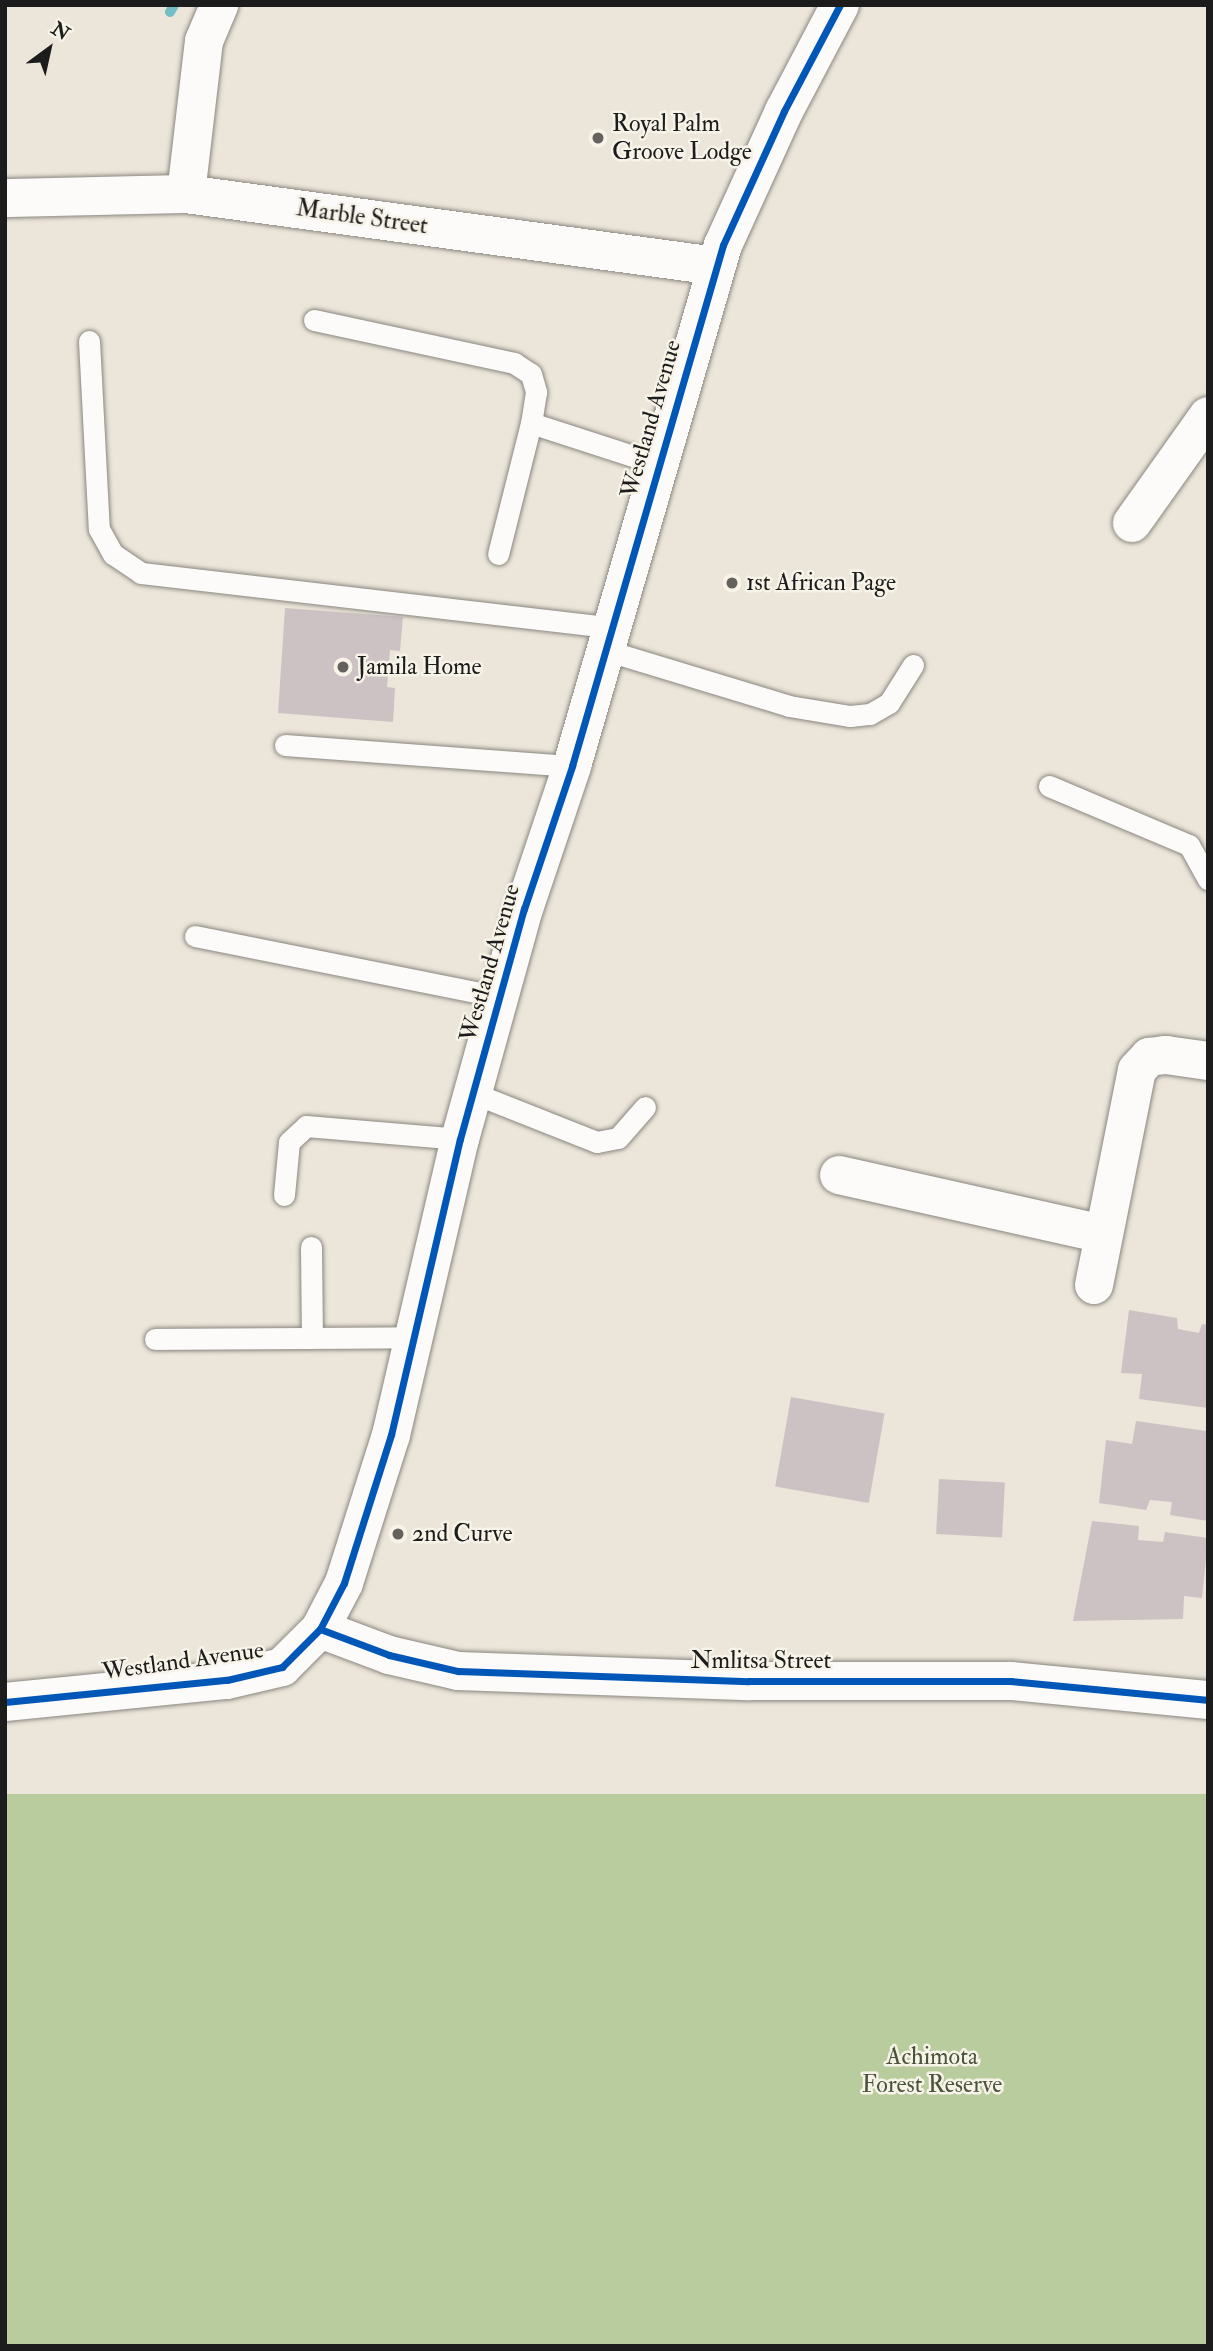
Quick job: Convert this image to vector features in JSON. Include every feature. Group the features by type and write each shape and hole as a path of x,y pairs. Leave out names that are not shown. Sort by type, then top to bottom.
{"street":[{"path":"186,194 204,41 219,5"},
{"name":"Westland Avenue","path":"5,1702 254,1675 282,1667 320,1629 369,1515 460,1139 500,997 572,765 716,266 783,111 840,5"},
{"name":"Marble Street","path":"5,198 186,194 716,266"},
{"path":"1132,523 1208,416"},
{"path":"1094,1285 1137,1070 1149,1057 1166,1055 1208,1061"},
{"path":"839,1175 1104,1234"},
{"name":"Nmlitsa Street","path":"320,1629 389,1655 458,1671 735,1681 1012,1681 1208,1700"}],"lane":[{"path":"314,320 514,363 531,374 536,393 531,423 498,554"},
{"path":"89,341 99,529 113,554 141,573 608,638 789,706 850,716 870,714 889,703 913,665"},
{"path":"531,423 657,464"},
{"path":"285,745 572,765"},
{"path":"1049,786 1189,845 1208,879"},
{"path":"195,936 500,997"},
{"path":"473,1093 597,1142 618,1138 645,1107"},
{"path":"284,1195 289,1142 306,1126 460,1139"},
{"path":"311,1247 312,1338"},
{"path":"155,1339 413,1337"}],"green space":[{"name":"Achimota Forest Reserve","path":"5,1794 1208,1794 1208,2346 5,2346"}],"building":[{"path":"285,608 403,617 400,651 390,650 387,687 395,688 393,722 278,713"},
{"path":"1129,1310 1177,1318 1178,1329 1199,1333 1202,1324 1208,1325 1208,1408 1139,1399 1142,1374 1121,1373"},
{"path":"791,1397 885,1413 869,1503 775,1487"},
{"path":"1136,1421 1206,1431 1208,1521 1170,1515 1172,1502 1150,1500 1146,1510 1099,1503 1106,1440 1132,1444"},
{"path":"939,1479 1005,1482 1002,1537 936,1534"},
{"path":"1092,1521 1139,1526 1138,1540 1163,1542 1165,1532 1208,1538 1202,1598 1184,1596 1183,1619 1073,1621"}],"waterway":[{"path":"170,12 174,5"}],"cycle path":[{"path":"5,1702 227,1680 282,1667 320,1629 344,1583 391,1435 460,1139 524,909 572,766 723,245 784,111 840,5"},
{"path":"320,1629 389,1655 458,1671 749,1681 1011,1681 1208,1700"}],"place":[{"name":"Royal Palm Groove Lodge","path":"598,138"},
{"name":"1st African Page","path":"732,583"},
{"name":"Jamila Home","path":"343,667"},
{"name":"2nd Curve","path":"398,1534"}]}
